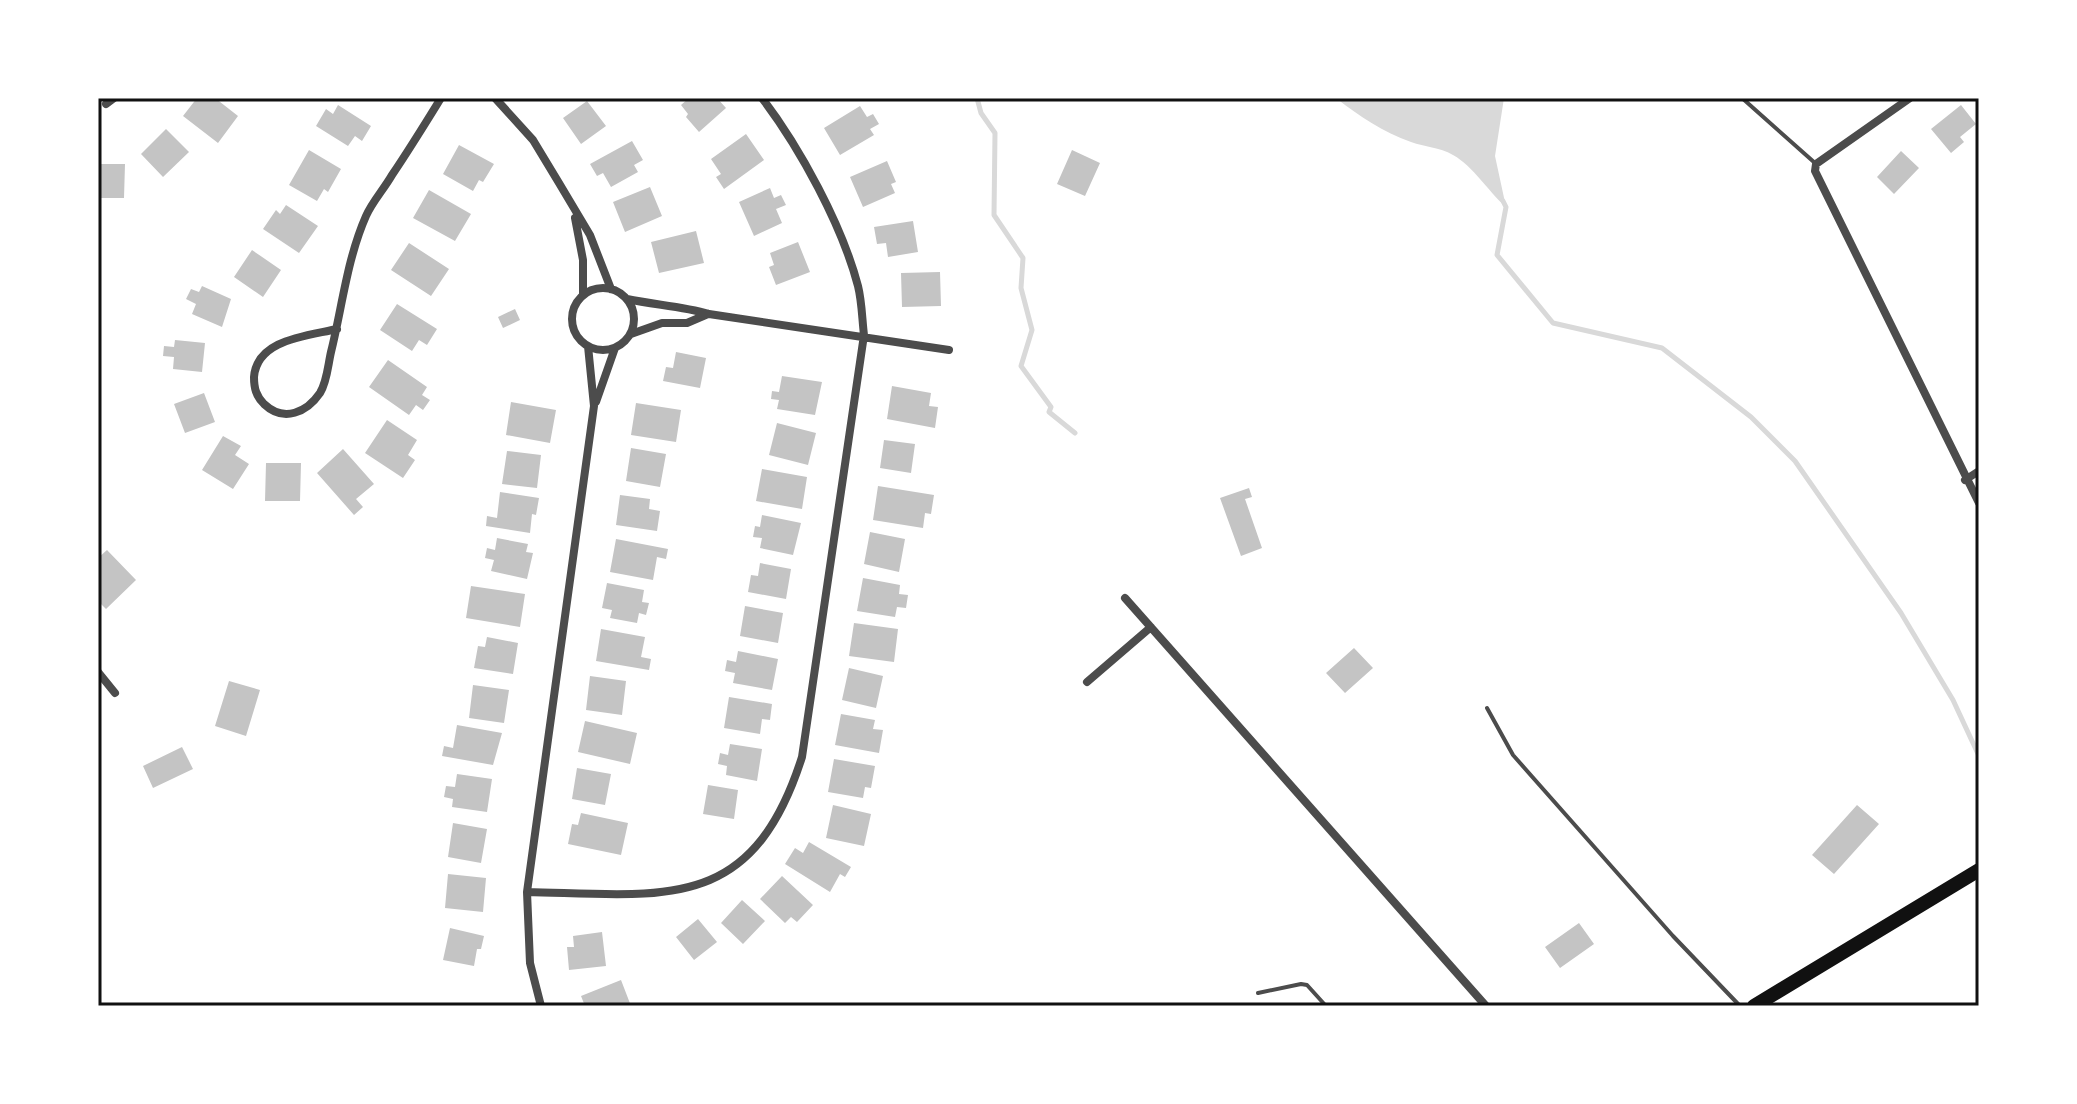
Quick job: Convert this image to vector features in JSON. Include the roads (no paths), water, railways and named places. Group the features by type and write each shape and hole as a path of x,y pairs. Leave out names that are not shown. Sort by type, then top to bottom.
{"main road":[{"path":"1754,1006 1979,870"}],"street":[{"path":"337,329 282,343 269,350 260,359 254,373 254,390 262,402 272,411 292,415 307,409 322,390 337,329 354,252 366,215 441,98"},
{"path":"495,98 533,140 590,235 611,289"},
{"path":"527,892 653,895 711,881 734,867 760,843 779,816 802,757 864,335 858,287 819,189 781,123 762,98"},
{"path":"1910,98 1816,164 1816,179 1979,503"},
{"path":"575,213 583,260 583,295"},
{"path":"709,314 687,323 662,323 631,334 615,348 607,350 588,346 579,339 573,328 572,316 575,304 590,289 611,289 627,299 660,306 686,307 709,314 949,350"},
{"path":"627,299 633,310 631,334"},
{"path":"588,346 594,406"},
{"path":"541,1006 530,963 527,892 594,406 615,348"},
{"path":"1965,480 1979,471"},
{"path":"1125,598 1486,1006"},
{"path":"1087,682 1151,627"},
{"path":"98,672 115,693"}],"lane":[{"path":"1742,98 1816,164"},
{"path":"1487,708 1513,755 1673,936 1740,1006"},
{"path":"1258,993 1307,985 1326,1006"}],"waterway":[{"path":"977,98 981,113 995,133 994,215 1023,258 1021,288 1032,330 1021,366 1051,407 1049,412 1075,433"},
{"path":"1503,201 1506,207 1497,255 1553,323 1662,348 1751,417 1795,461 1901,613 1953,700 1979,756"}]}
